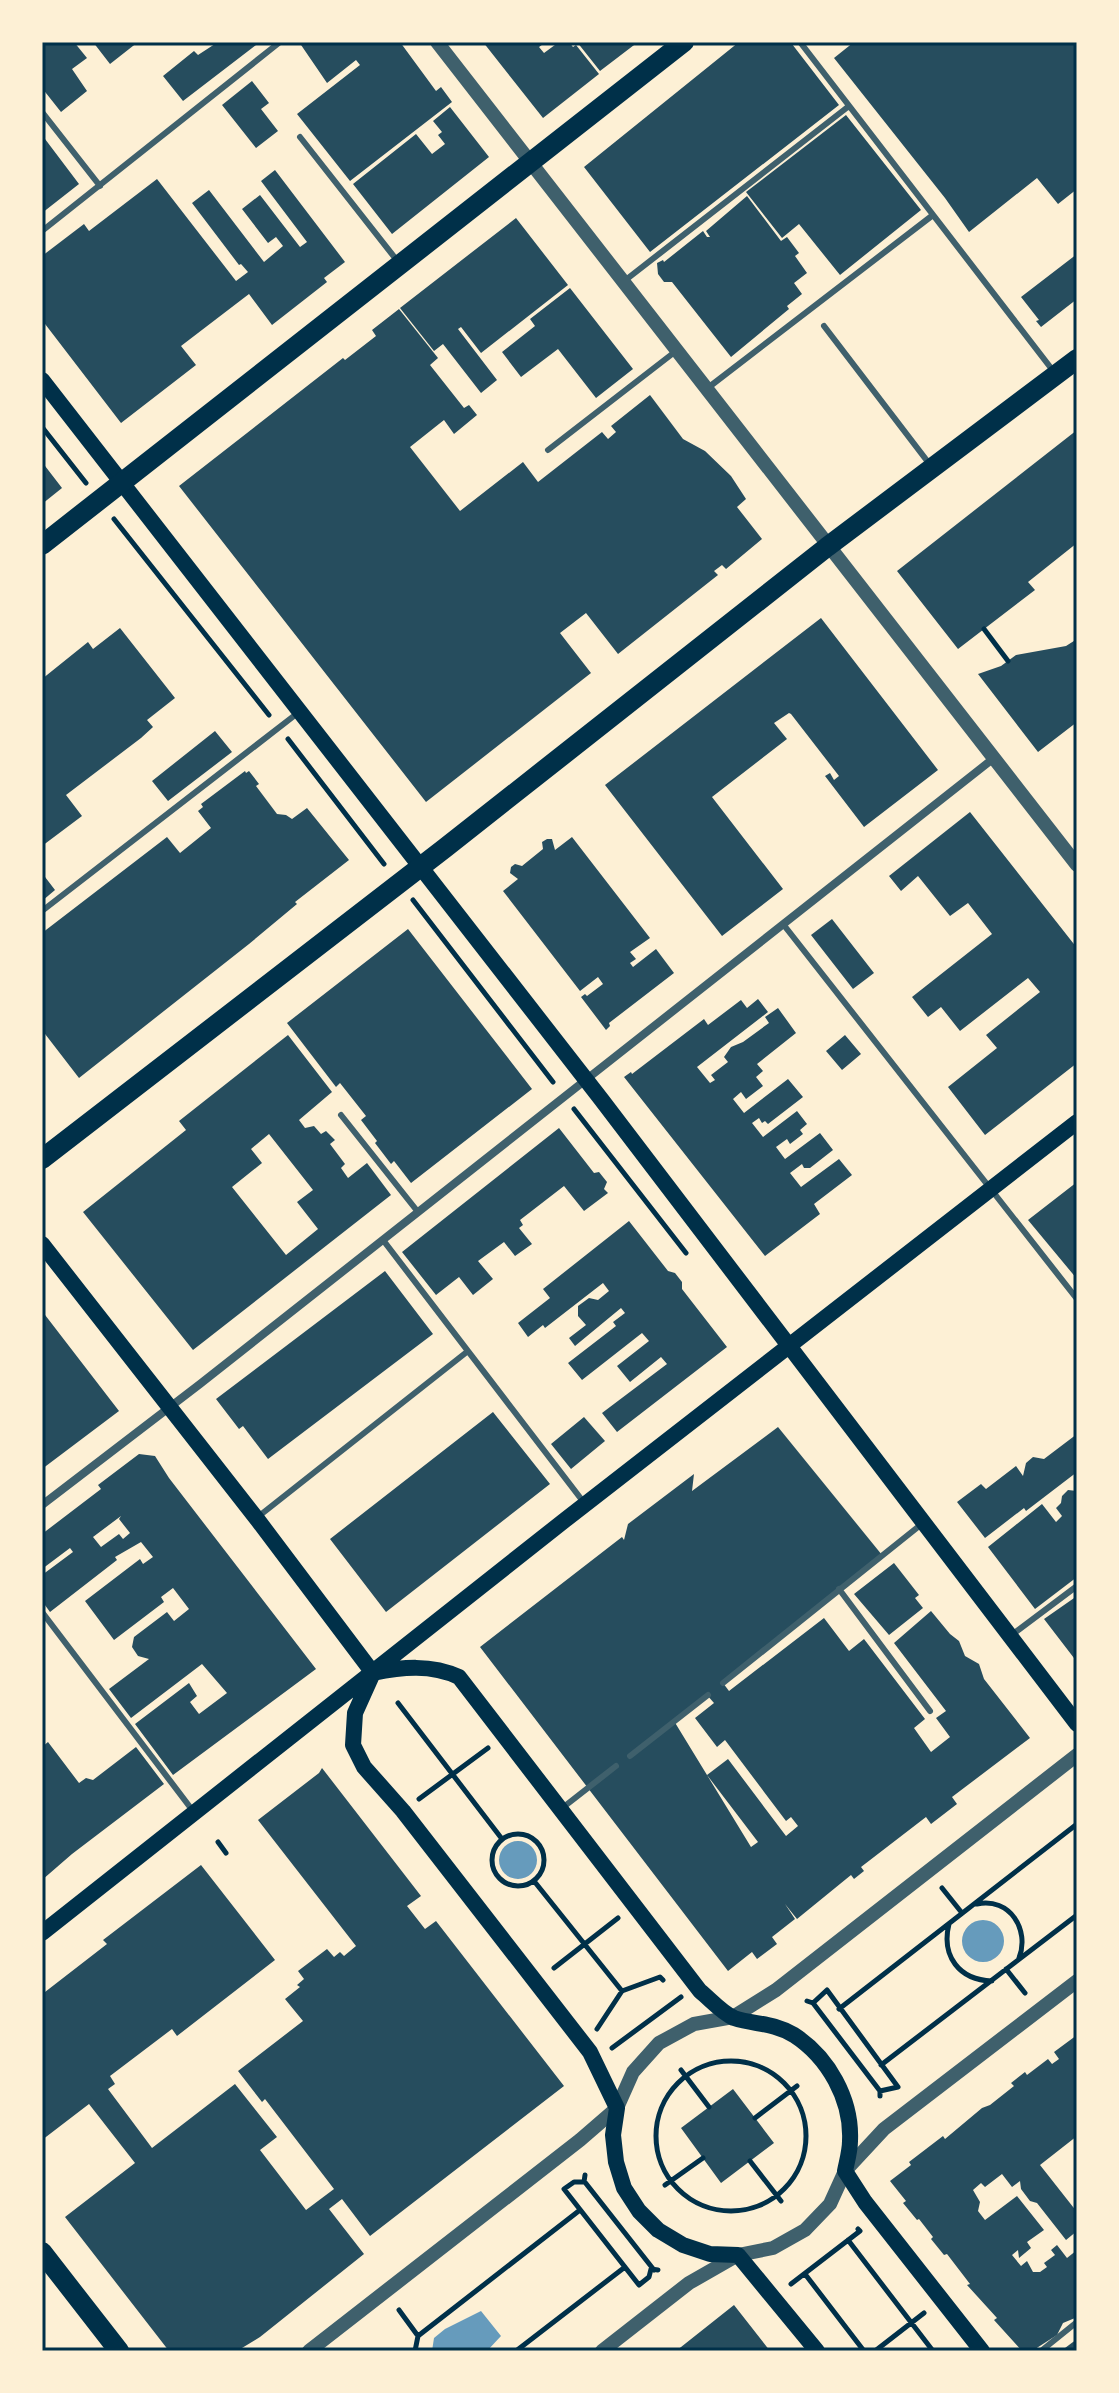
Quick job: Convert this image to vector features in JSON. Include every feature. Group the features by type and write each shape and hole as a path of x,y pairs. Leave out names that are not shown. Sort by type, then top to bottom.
{"main road":[{"path":"42,545 684,42"},
{"path":"42,1159 827,547 1077,359"},
{"path":"42,380 586,1079 1077,1724"},
{"path":"42,1933 1077,1122"},
{"path":"42,1244 373,1673"},
{"path":"373,1673 404,1667 447,1671 459,1677 700,1991 733,2017 764,2022 793,2035 817,2054 836,2080 847,2109 850,2140 845,2171 865,2202 982,2351"},
{"path":"373,1673 355,1713 353,1745 364,1767 403,1811 590,2052 617,2108 613,2135 616,2162 624,2188 639,2211 658,2230 683,2245 710,2254 738,2255 817,2351"},
{"path":"42,2252 119,2351"}],"street":[{"path":"437,42 1077,865"},
{"path":"42,1505 170,1408 994,758"},
{"path":"309,2351 617,2108 633,2072 659,2043 694,2024 733,2017 776,1990 1077,1755"},
{"path":"602,2351 689,2283 738,2255 773,2248 805,2230 830,2204 845,2171 884,2129 1077,1981"}],"lane":[{"path":"42,231 280,42"},
{"path":"800,42 1056,375"},
{"path":"623,282 849,106"},
{"path":"42,112 100,186"},
{"path":"300,137 400,264"},
{"path":"706,390 933,215"},
{"path":"824,326 933,469"},
{"path":"548,450 676,351"},
{"path":"42,911 300,711"},
{"path":"783,924 1077,1299"},
{"path":"341,1115 418,1212"},
{"path":"383,1240 586,1505"},
{"path":"257,1519 468,1351"},
{"path":"723,1683 924,1522"},
{"path":"1010,1636 1077,1586"},
{"path":"839,1589 930,1711"},
{"path":"42,1612 195,1813"},
{"path":"630,1756 708,1695"},
{"path":"561,1809 616,1766"},
{"path":"1041,2351 1077,2322"}],"path":[{"path":"984,629 1008,661"},
{"path":"398,1703 502,1839"},
{"path":"403,1811 505,1735"},
{"path":"839,2009 1077,1824"},
{"path":"518,1834 527,1835 539,1844 544,1863 534,1881 526,1885 510,1885 496,1875 491,1862 492,1853 502,1839 518,1834"},
{"path":"218,1842 226,1853"},
{"path":"534,1881 622,1991"},
{"path":"942,1888 962,1913"},
{"path":"972,1906 995,1904 1014,1917 1023,1938 1018,1961"},
{"path":"535,1981 635,1905"},
{"path":"881,2065 1077,1915"},
{"path":"949,1923 946,1937 954,1964 964,1975 992,1981"},
{"path":"1006,1969 1025,1993"},
{"path":"602,2021 622,1991 651,1980"},
{"path":"827,1990 839,2009 898,2087 880,2094 810,2002 827,1990"},
{"path":"743,2062 770,2072 790,2090 803,2116 805,2146 796,2174 778,2198 750,2209 721,2211 693,2201 668,2183 658,2155 657,2127 665,2100 686,2077 715,2063 743,2062"},
{"path":"681,2070 709,2107"},
{"path":"755,2118 797,2086"},
{"path":"668,2183 703,2158"},
{"path":"750,2161 778,2198"},
{"path":"651,2269 649,2277 639,2285 564,2189 584,2179 651,2269 658,2270"},
{"path":"415,2351 418,2336 580,2210"},
{"path":"782,2272 791,2285 860,2231 855,2225"},
{"path":"848,2240 933,2351"},
{"path":"516,2351 625,2267"},
{"path":"805,2274 864,2351"},
{"path":"399,2310 418,2336"},
{"path":"875,2351 928,2310"}],"water":[{"path":"518,1841 532,1846 537,1860 532,1874 518,1879 504,1874 499,1860 504,1846"},
{"path":"983,1920 998,1926 1004,1941 998,1956 983,1962 968,1956 962,1941 968,1926"},
{"path":"481,2311 501,2336 487,2351 432,2351 434,2338 445,2329"}],"building":[{"path":"42,42 74,42 87,58 72,69 87,91 61,112 42,88"},
{"path":"93,42 138,42 110,64"},
{"path":"218,42 260,42 183,101 163,76 194,51 198,55"},
{"path":"299,42 400,42 436,91 441,87 452,102 350,181 297,114 360,65 356,60 327,83"},
{"path":"483,42 546,42 539,47 544,53 559,42 569,42 573,47 576,45 599,74 543,118"},
{"path":"577,42 638,42 600,71"},
{"path":"739,42 794,42 792,44 839,105 650,252 584,167"},
{"path":"854,42 1077,42 1077,189 1058,204 1037,178 969,232 834,58"},
{"path":"252,81 269,103 261,109 278,131 256,148 222,105"},
{"path":"450,107 489,157 392,234 353,184 416,134 432,154 445,144 438,135 442,132 433,121"},
{"path":"846,115 921,210 840,275 799,224 782,238 746,192"},
{"path":"42,135 79,184 42,213"},
{"path":"275,170 345,262 324,278 327,282 272,325 249,294 181,346 196,365 121,423 42,320 42,256 84,224 89,231 157,179 236,281 248,272 239,265 192,203 209,190 264,262 283,246 276,237 268,243 242,209 260,195 300,247 307,242 261,181"},
{"path":"747,196 781,241 787,237 799,253 795,256 807,273 794,283 802,294 787,306 789,309 731,357 672,282 664,282 658,274 657,263 664,262 703,231 710,237 706,231"},
{"path":"516,218 568,285 481,353 461,327 458,329 497,380 481,393 443,344 434,351 400,308"},
{"path":"1077,254 1077,299 1041,327 1021,297"},
{"path":"570,288 633,369 596,398 558,349 521,377 502,352 535,326 530,319"},
{"path":"399,309 438,358 430,365 464,408 469,405 477,415 454,434 444,420 410,447 460,511 523,462 538,482 602,432 608,439 616,432 611,426 650,395 683,439 705,451 731,476 746,499 737,507 762,539 726,569 722,565 714,571 718,575 618,654 586,613 560,633 591,673 426,802 179,486 343,358 345,360 376,336 372,330"},
{"path":"1077,430 1077,543 1028,582 1035,590 958,649 897,571"},
{"path":"42,462 62,488 42,504"},
{"path":"821,618 938,770 864,827 825,776 830,773 834,780 839,776 791,714 774,723 787,739 712,797 783,889 722,936 605,785"},
{"path":"120,628 175,698 147,720 153,727 141,738 66,795 82,816 42,846 42,679 88,642 93,649"},
{"path":"1077,639 1077,722 1038,752 978,674 1001,666 1016,655 1066,646"},
{"path":"215,731 232,752 168,801 152,781"},
{"path":"249,771 259,784 256,786 277,814 292,819 307,808 349,860 295,902 297,904 249,944 79,1078 42,1030 42,933 167,837 180,853 211,828 198,811 203,807 201,804"},
{"path":"970,812 1077,948 1077,1063 985,1135 948,1087 997,1048 986,1035 1040,992 1028,978 960,1031 941,1007 928,1017 912,997 992,934 968,903 950,916 918,876 901,891 889,876"},
{"path":"572,837 650,938 630,952 636,959 630,963 633,967 656,949 674,973 609,1023 606,1030 581,997 603,984 598,977 580,991 503,891 518,879 510,873 511,867 515,864 522,866 543,849 542,842 552,839 555,850"},
{"path":"42,873 55,890 42,901"},
{"path":"832,919 874,973 853,989 811,935"},
{"path":"408,929 532,1089 411,1183 375,1143 377,1141 361,1120 366,1116 340,1083 336,1087 287,1023"},
{"path":"758,999 768,1012 697,1067 710,1083 715,1080 711,1075 728,1062 724,1057 731,1047 769,1023 765,1017 778,1008 796,1033 757,1064 763,1071 756,1077 763,1086 746,1099 741,1092 733,1099 744,1113 788,1079 803,1097 768,1124 765,1121 762,1123 759,1118 752,1123 763,1137 797,1111 807,1124 800,1130 803,1134 790,1144 787,1139 776,1147 785,1159 820,1133 833,1150 810,1168 804,1168 802,1164 790,1173 801,1187 839,1159 852,1175 814,1204 820,1214 765,1256 624,1077 704,1019 708,1025 741,1000 747,1008"},
{"path":"288,1035 332,1092 299,1120 305,1128 314,1126 321,1134 326,1131 335,1140 330,1144 345,1164 341,1168 348,1178 367,1163 391,1195 193,1350 83,1212 186,1130 179,1121","holes":["269,1134 313,1190 297,1202 318,1229 286,1255 232,1187 262,1163 251,1149"]},
{"path":"845,1035 861,1054 842,1070 826,1051"},
{"path":"559,1128 594,1173 599,1172 607,1182 604,1189 608,1193 584,1211 564,1186 520,1220 523,1225 519,1228 532,1244 515,1256 504,1242 478,1261 493,1279 473,1295 459,1277 436,1295 402,1252"},
{"path":"1077,1182 1077,1279 1028,1220"},
{"path":"629,1221 668,1271 675,1273 682,1282 682,1289 727,1347 617,1432 602,1413 667,1364 661,1357 630,1382 617,1366 649,1341 642,1333 582,1380 568,1363 616,1326 613,1322 625,1313 621,1308 575,1346 569,1338 586,1325 578,1316 578,1306 589,1298 598,1300 609,1291 603,1283 545,1328 543,1325 528,1337 518,1323 550,1298 543,1289"},
{"path":"385,1271 433,1334 268,1459 243,1426 239,1429 216,1399"},
{"path":"42,1311 119,1411 42,1469"},
{"path":"493,1412 550,1484 386,1612 330,1539"},
{"path":"584,1417 605,1441 571,1469 551,1444"},
{"path":"778,1427 882,1555 723,1683 729,1691 824,1618 849,1651 864,1639 925,1719 914,1728 931,1752 950,1737 936,1718 946,1711 894,1643 931,1611 959,1641 965,1656 979,1664 984,1679 1030,1738 952,1797 957,1804 931,1824 926,1817 861,1867 864,1871 854,1879 851,1875 797,1919 785,1904 795,1919 772,1937 777,1944 757,1959 752,1952 728,1971 480,1647 622,1537 624,1540 628,1524 694,1474 692,1491","holes":["707,1695 714,1703 695,1718 717,1747 725,1740 786,1821 791,1817 798,1826 786,1836 728,1759 707,1775 674,1721","707,1775 758,1842 751,1847"]},
{"path":"1077,1434 1077,1472 985,1538 957,1502 981,1484 986,1489 1016,1466 1023,1476 1026,1463 1033,1457 1044,1459"},
{"path":"139,1454 155,1456 316,1669 173,1775 135,1724 189,1683 197,1696 190,1702 199,1714 227,1693 202,1664 131,1718 109,1689 149,1659 138,1656 132,1647 134,1637 167,1612 174,1621 189,1609 173,1588 161,1597 164,1602 114,1640 85,1601 140,1559 143,1564 153,1557 141,1542 115,1557 117,1560 50,1612 42,1601 42,1575 73,1552 70,1548 42,1569 42,1534 101,1489 98,1485","holes":["121,1516 119,1519 130,1533 123,1539 119,1534 101,1547 93,1537"]},
{"path":"1068,1490 1077,1491 1077,1577 1035,1609 988,1547 1042,1504 1056,1522 1062,1516 1056,1508"},
{"path":"894,1563 919,1595 915,1598 923,1608 889,1635 854,1594"},
{"path":"1077,1596 1077,1662 1044,1619"},
{"path":"48,1742 79,1783 86,1778 93,1780 136,1747 164,1784 42,1880 42,1747"},
{"path":"322,1768 421,1896 407,1906 425,1929 436,1921 564,2086 370,2236 342,2199 329,2209 364,2254 260,2337 237,2351 169,2351 65,2217 135,2163 89,2104 42,2140 42,1988 45,1992 107,1944 103,1940 201,1865 275,1960 177,2036 172,2029 110,2076 115,2084 108,2089 152,2148 235,2084 277,2137 260,2150 306,2210 334,2189 265,2099 262,2102 238,2071 303,2021 285,1999 300,1987 297,1985 304,1979 298,1971 327,1949 334,1957 340,1952 344,1956 356,1946 258,1820"},
{"path":"1077,2035 1077,2136 1040,2165 1077,2212 1077,2231 1066,2240 1037,2203 1030,2201 1021,2189 1020,2181 1012,2187 1002,2174 985,2187 981,2183 973,2190 980,2202 978,2211 985,2220 1017,2196 1044,2230 1027,2242 1031,2248 1019,2258 1018,2250 1012,2255 1021,2266 1027,2261 1033,2272 1040,2272 1047,2267 1044,2263 1055,2255 1051,2250 1057,2245 1067,2258 1077,2250 1075,2318 1063,2323 1057,2335 1032,2351 1022,2351 994,2320 997,2318 967,2285 970,2284 931,2239 933,2237 919,2219 903,2203 906,2201 890,2181 911,2165 909,2162 943,2136 945,2139 1014,2086 1011,2083 1025,2072 1027,2075 1048,2059 1052,2064 1059,2059 1054,2052"},
{"path":"733,2089 774,2143 721,2183 681,2128"},
{"path":"734,2305 770,2351 676,2351"},
{"path":"1077,2339 1077,2351 1061,2351"}]}
